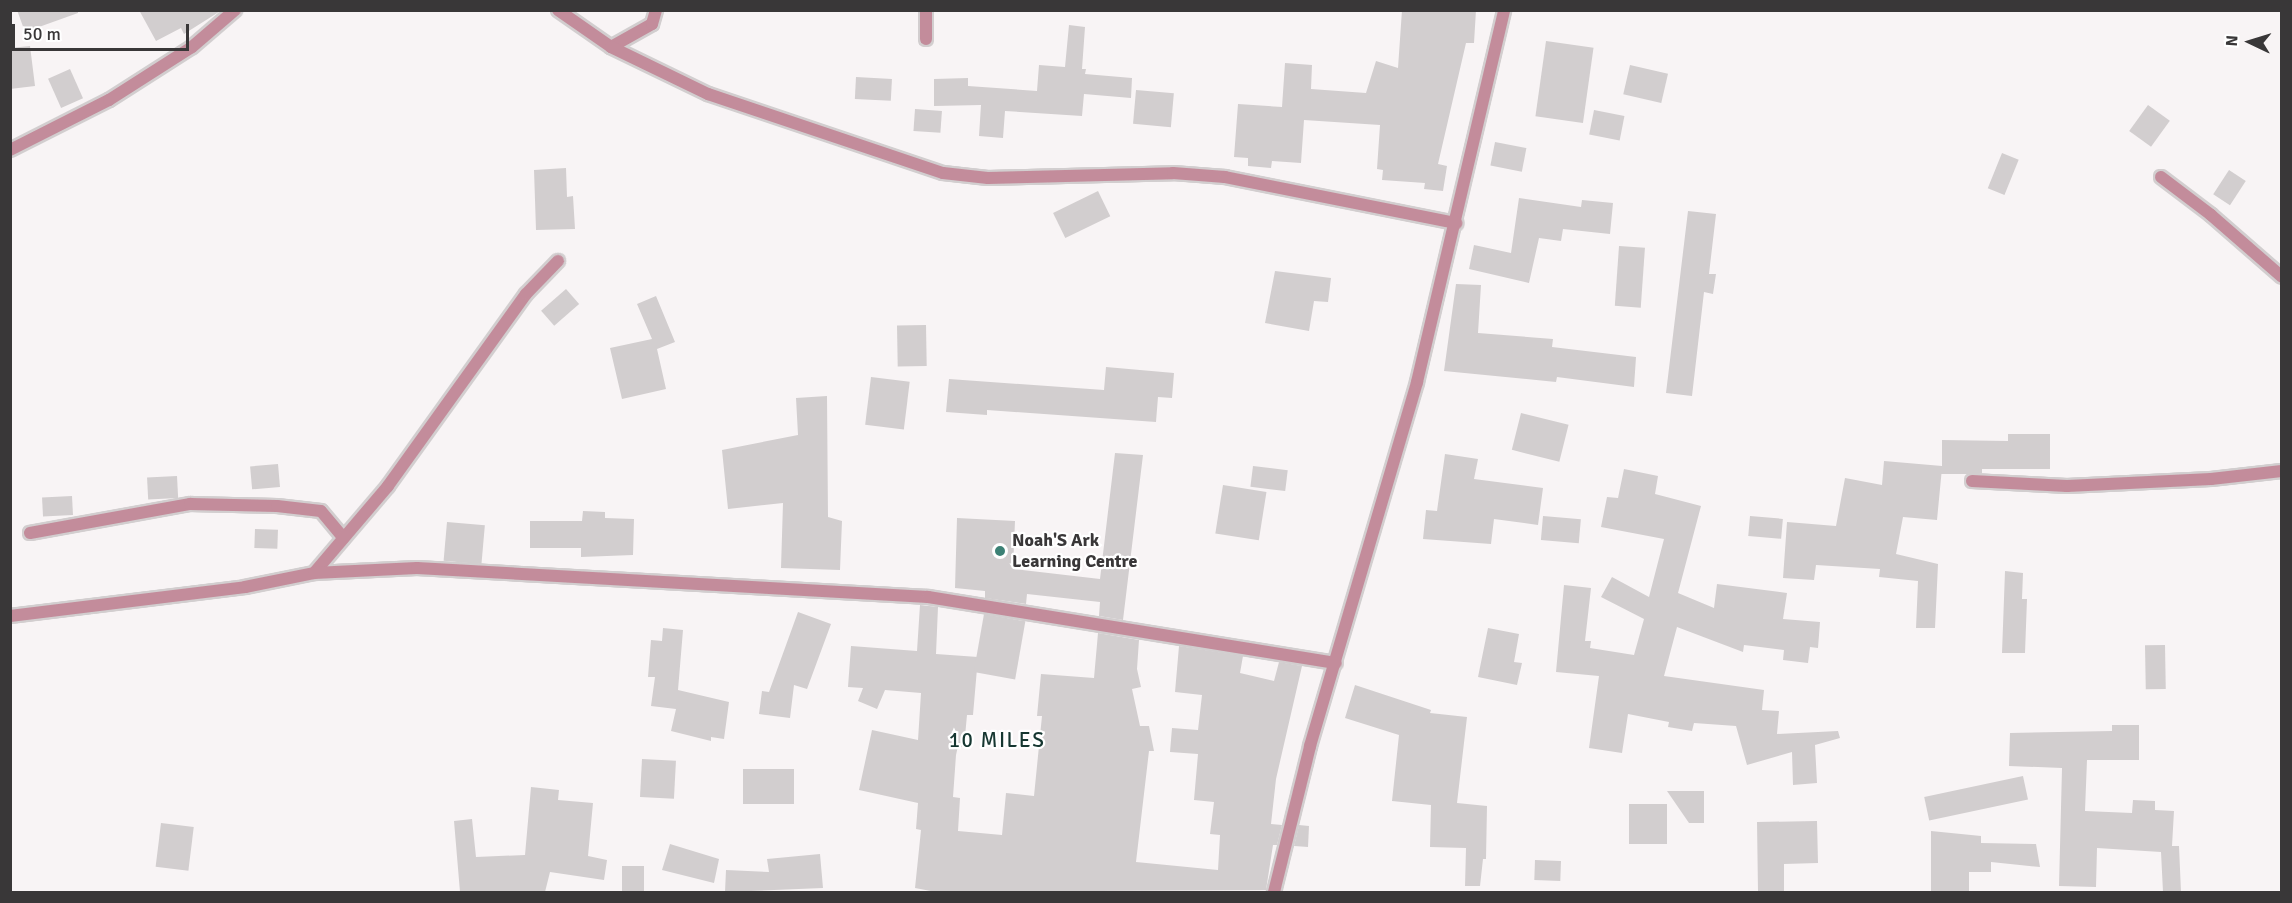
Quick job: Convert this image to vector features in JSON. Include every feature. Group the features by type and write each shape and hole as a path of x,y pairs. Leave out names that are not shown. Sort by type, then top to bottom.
{"street":[{"path":"10,150 109,100 192,47 235,10"},
{"path":"558,10 611,47 708,94 943,173 988,178 1127,173 1225,177 1456,223"},
{"path":"611,47 652,24 656,10"},
{"path":"926,10 926,39"},
{"path":"1274,892 1336,663 1417,382 1504,10"},
{"path":"2161,177 2211,215 2282,277"},
{"path":"314,573 388,486 526,294 558,261"},
{"path":"1972,481 2067,486 2211,479 2282,471"},
{"path":"30,533 190,504 277,506 321,511 344,538"},
{"path":"10,616 245,587 314,573 417,568 928,597 1336,663"}],"building":[{"path":"17,10 78,10 78,13 25,32"},
{"path":"139,10 222,10 184,34 181,28 156,41"},
{"path":"1402,10 1476,10 1474,43 1466,43 1438,164 1447,166 1443,191 1424,189 1425,183 1382,180 1383,170 1377,169 1380,125 1304,120 1301,163 1272,161 1271,168 1248,166 1248,158 1234,157 1238,104 1282,107 1285,63 1312,65 1311,89 1366,93 1376,61 1398,68"},
{"path":"1069,25 1085,27 1082,69 1086,69 1085,74 1132,78 1131,98 1084,94 1082,116 1005,111 1003,138 979,136 981,105 934,106 934,79 968,78 968,86 1037,91 1039,65 1065,67"},
{"path":"1546,41 1594,48 1583,123 1535,116"},
{"path":"30,46 35,86 10,89 10,48"},
{"path":"1630,65 1668,74 1661,103 1623,94"},
{"path":"70,69 83,98 61,108 48,79"},
{"path":"856,77 892,79 891,101 855,99"},
{"path":"1136,90 1174,93 1171,127 1133,124"},
{"path":"2148,105 2170,121 2151,147 2129,131"},
{"path":"915,109 942,111 940,133 913,131"},
{"path":"1594,110 1624,116 1620,140 1589,135"},
{"path":"1495,142 1526,148 1522,172 1490,166"},
{"path":"2002,153 2019,160 2004,195 1988,188"},
{"path":"566,168 567,197 573,196 575,229 536,230 534,170"},
{"path":"2229,170 2246,181 2230,205 2213,194"},
{"path":"1098,191 1110,216 1065,238 1053,213"},
{"path":"1519,198 1581,207 1582,200 1613,203 1610,234 1563,229 1561,241 1539,238 1529,283 1469,269 1474,245 1511,253"},
{"path":"1688,211 1716,214 1709,274 1716,274 1713,294 1704,292 1692,396 1666,393"},
{"path":"1619,246 1645,248 1641,308 1615,306"},
{"path":"1275,271 1331,278 1328,302 1314,301 1309,331 1265,323"},
{"path":"1456,284 1481,285 1478,333 1553,339 1552,347 1636,357 1634,387 1557,377 1556,382 1444,371"},
{"path":"566,289 579,304 554,326 541,311"},
{"path":"656,296 675,342 657,349 666,389 622,399 610,348 652,339 637,304"},
{"path":"926,325 927,366 898,366 897,326"},
{"path":"1106,367 1174,373 1172,398 1158,397 1156,422 987,410 987,415 946,412 949,379 1104,390"},
{"path":"871,377 910,382 904,429 865,425"},
{"path":"827,396 828,517 842,521 840,570 781,568 783,503 728,509 722,450 798,435 796,398"},
{"path":"1521,413 1569,425 1559,462 1512,450"},
{"path":"2008,434 2050,434 2050,469 1982,469 1982,473 1941,474 1937,520 1903,517 1896,554 1938,564 1935,628 1916,628 1918,581 1879,577 1880,569 1816,565 1814,580 1783,578 1787,522 1836,526 1845,478 1882,485 1884,461 1942,466 1942,440 2008,441"},
{"path":"1115,453 1143,455 1123,620 1099,616 1100,602 1027,594 1026,604 985,598 985,591 955,588 957,518 1015,521 1013,569 1100,579"},
{"path":"1445,454 1478,459 1474,479 1543,488 1538,525 1494,519 1491,544 1423,539 1426,510 1437,511"},
{"path":"278,464 280,487 252,489 250,466"},
{"path":"1253,466 1288,470 1285,491 1250,487"},
{"path":"1624,469 1658,476 1655,494 1701,506 1678,593 1714,608 1717,584 1787,593 1783,619 1820,622 1818,648 1810,647 1808,663 1783,660 1784,650 1744,645 1743,652 1677,627 1664,676 1764,690 1762,710 1779,711 1777,734 1838,731 1840,738 1815,745 1817,783 1793,785 1792,752 1747,765 1736,726 1694,723 1692,731 1668,727 1669,722 1628,714 1622,753 1589,748 1599,676 1556,672 1564,585 1591,588 1585,641 1591,641 1590,648 1634,655 1644,619 1601,597 1612,577 1649,597 1664,539 1601,527 1607,497 1618,498"},
{"path":"177,476 178,498 148,500 147,478"},
{"path":"1223,485 1266,492 1259,540 1215,533"},
{"path":"72,496 73,515 43,517 42,498"},
{"path":"583,511 605,512 605,518 634,519 633,555 581,557 581,548 530,548 530,521 582,521"},
{"path":"1543,516 1581,519 1579,543 1541,540"},
{"path":"1750,516 1783,519 1781,539 1748,536"},
{"path":"447,522 485,525 481,564 444,561"},
{"path":"255,529 278,530 277,549 254,548"},
{"path":"2005,571 2023,573 2022,599 2027,599 2025,653 2002,653"},
{"path":"920,605 938,607 936,654 978,657 973,715 967,715 964,747 958,746 956,755 953,797 960,798 958,831 1002,835 1006,793 1034,796 1042,716 1037,716 1041,674 1094,678 1098,633 1139,640 1137,669 1141,687 1132,689 1140,726 1149,726 1154,751 1149,751 1136,862 1218,870 1220,835 1210,834 1214,802 1194,800 1198,754 1170,752 1172,728 1198,730 1202,695 1175,692 1179,646 1243,656 1240,673 1274,681 1279,662 1302,666 1276,779 1271,824 1282,825 1277,845 1273,845 1266,890 936,892 915,888 921,830 916,829 918,803 859,790 872,730 918,740 921,693 885,690 877,709 858,701 863,688 848,687 851,646 917,651"},
{"path":"798,612 831,624 807,689 794,685 790,718 759,714 762,691 769,692"},
{"path":"984,614 1025,621 1015,679 974,672"},
{"path":"663,628 683,630 678,690 729,702 724,739 711,737 711,741 671,731 676,709 651,706 655,677 648,677 651,640 662,641"},
{"path":"1488,628 1519,634 1514,662 1522,663 1517,685 1478,677"},
{"path":"2145,645 2165,645 2166,689 2146,689"},
{"path":"1355,685 1431,710 1430,713 1467,717 1457,803 1487,806 1486,859 1483,859 1480,886 1465,886 1466,848 1430,847 1431,805 1392,801 1399,735 1345,718"},
{"path":"2112,725 2139,725 2139,760 2087,760 2085,811 2132,813 2133,800 2155,801 2155,810 2174,811 2172,846 2179,846 2181,892 2163,892 2161,852 2097,848 2096,887 2059,886 2062,768 2009,766 2010,733 2112,731"},
{"path":"642,759 676,761 674,799 640,797"},
{"path":"743,769 794,769 794,804 743,804"},
{"path":"2023,776 2028,799 1929,820 1924,797"},
{"path":"531,787 559,790 558,800 593,803 588,856 607,860 604,880 550,872 545,892 460,892 454,821 472,819 476,857 525,855"},
{"path":"1667,791 1704,791 1704,823 1689,823"},
{"path":"1629,804 1667,804 1667,844 1629,844"},
{"path":"1817,821 1818,863 1784,864 1784,892 1758,892 1757,822"},
{"path":"161,823 194,827 188,871 156,867"},
{"path":"1299,825 1309,826 1308,847 1294,846"},
{"path":"1931,831 1981,836 1981,843 2036,844 2040,867 1991,862 1991,872 1969,872 1969,892 1931,892"},
{"path":"670,844 719,859 714,883 662,870"},
{"path":"820,854 823,888 725,892 726,870 769,872 767,859"},
{"path":"1535,860 1561,861 1560,881 1534,880"},
{"path":"622,866 644,866 644,892 622,892"}],"place":[{"name":"Noah'S Ark Learning Centre","path":"1000,551"}],"district":[{"name":"10 MILES","path":"997,740"}]}
